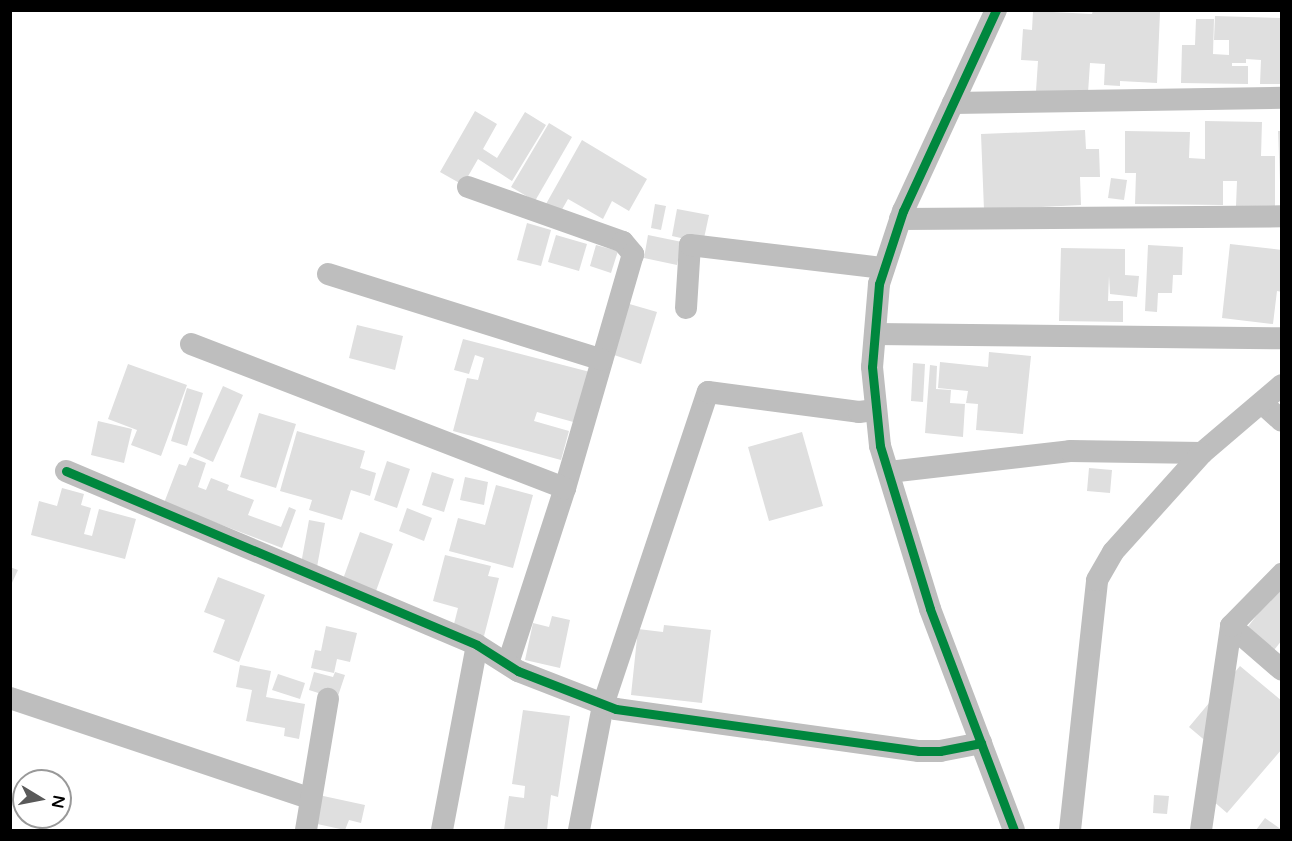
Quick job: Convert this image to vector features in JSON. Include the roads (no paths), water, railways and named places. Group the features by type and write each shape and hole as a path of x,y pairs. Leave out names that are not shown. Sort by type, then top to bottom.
{"street":[{"path":"996,10 900,219 884,268 874,334 872,367 876,410 889,472 930,609 1014,831"},
{"path":"953,103 1281,98"},
{"path":"468,187 623,242 631,249 632,260 565,488 508,663"},
{"path":"900,219 1281,216"},
{"path":"686,308 690,245 884,268"},
{"path":"328,274 602,360"},
{"path":"874,334 1281,338"},
{"path":"191,344 565,488"},
{"path":"1070,831 1096,580 1113,552 1202,453 1263,404 1281,385"},
{"path":"579,831 603,705 708,392 859,412 876,410"},
{"path":"1263,404 1281,421"},
{"path":"889,472 1070,451 1202,453"},
{"path":"66,471 477,645 508,663 603,705 919,751 940,752 981,743"},
{"path":"1201,831 1231,626 1281,574"},
{"path":"1231,626 1281,670"},
{"path":"442,831 477,645"},
{"path":"10,698 311,799"},
{"path":"306,831 328,699"}]}
